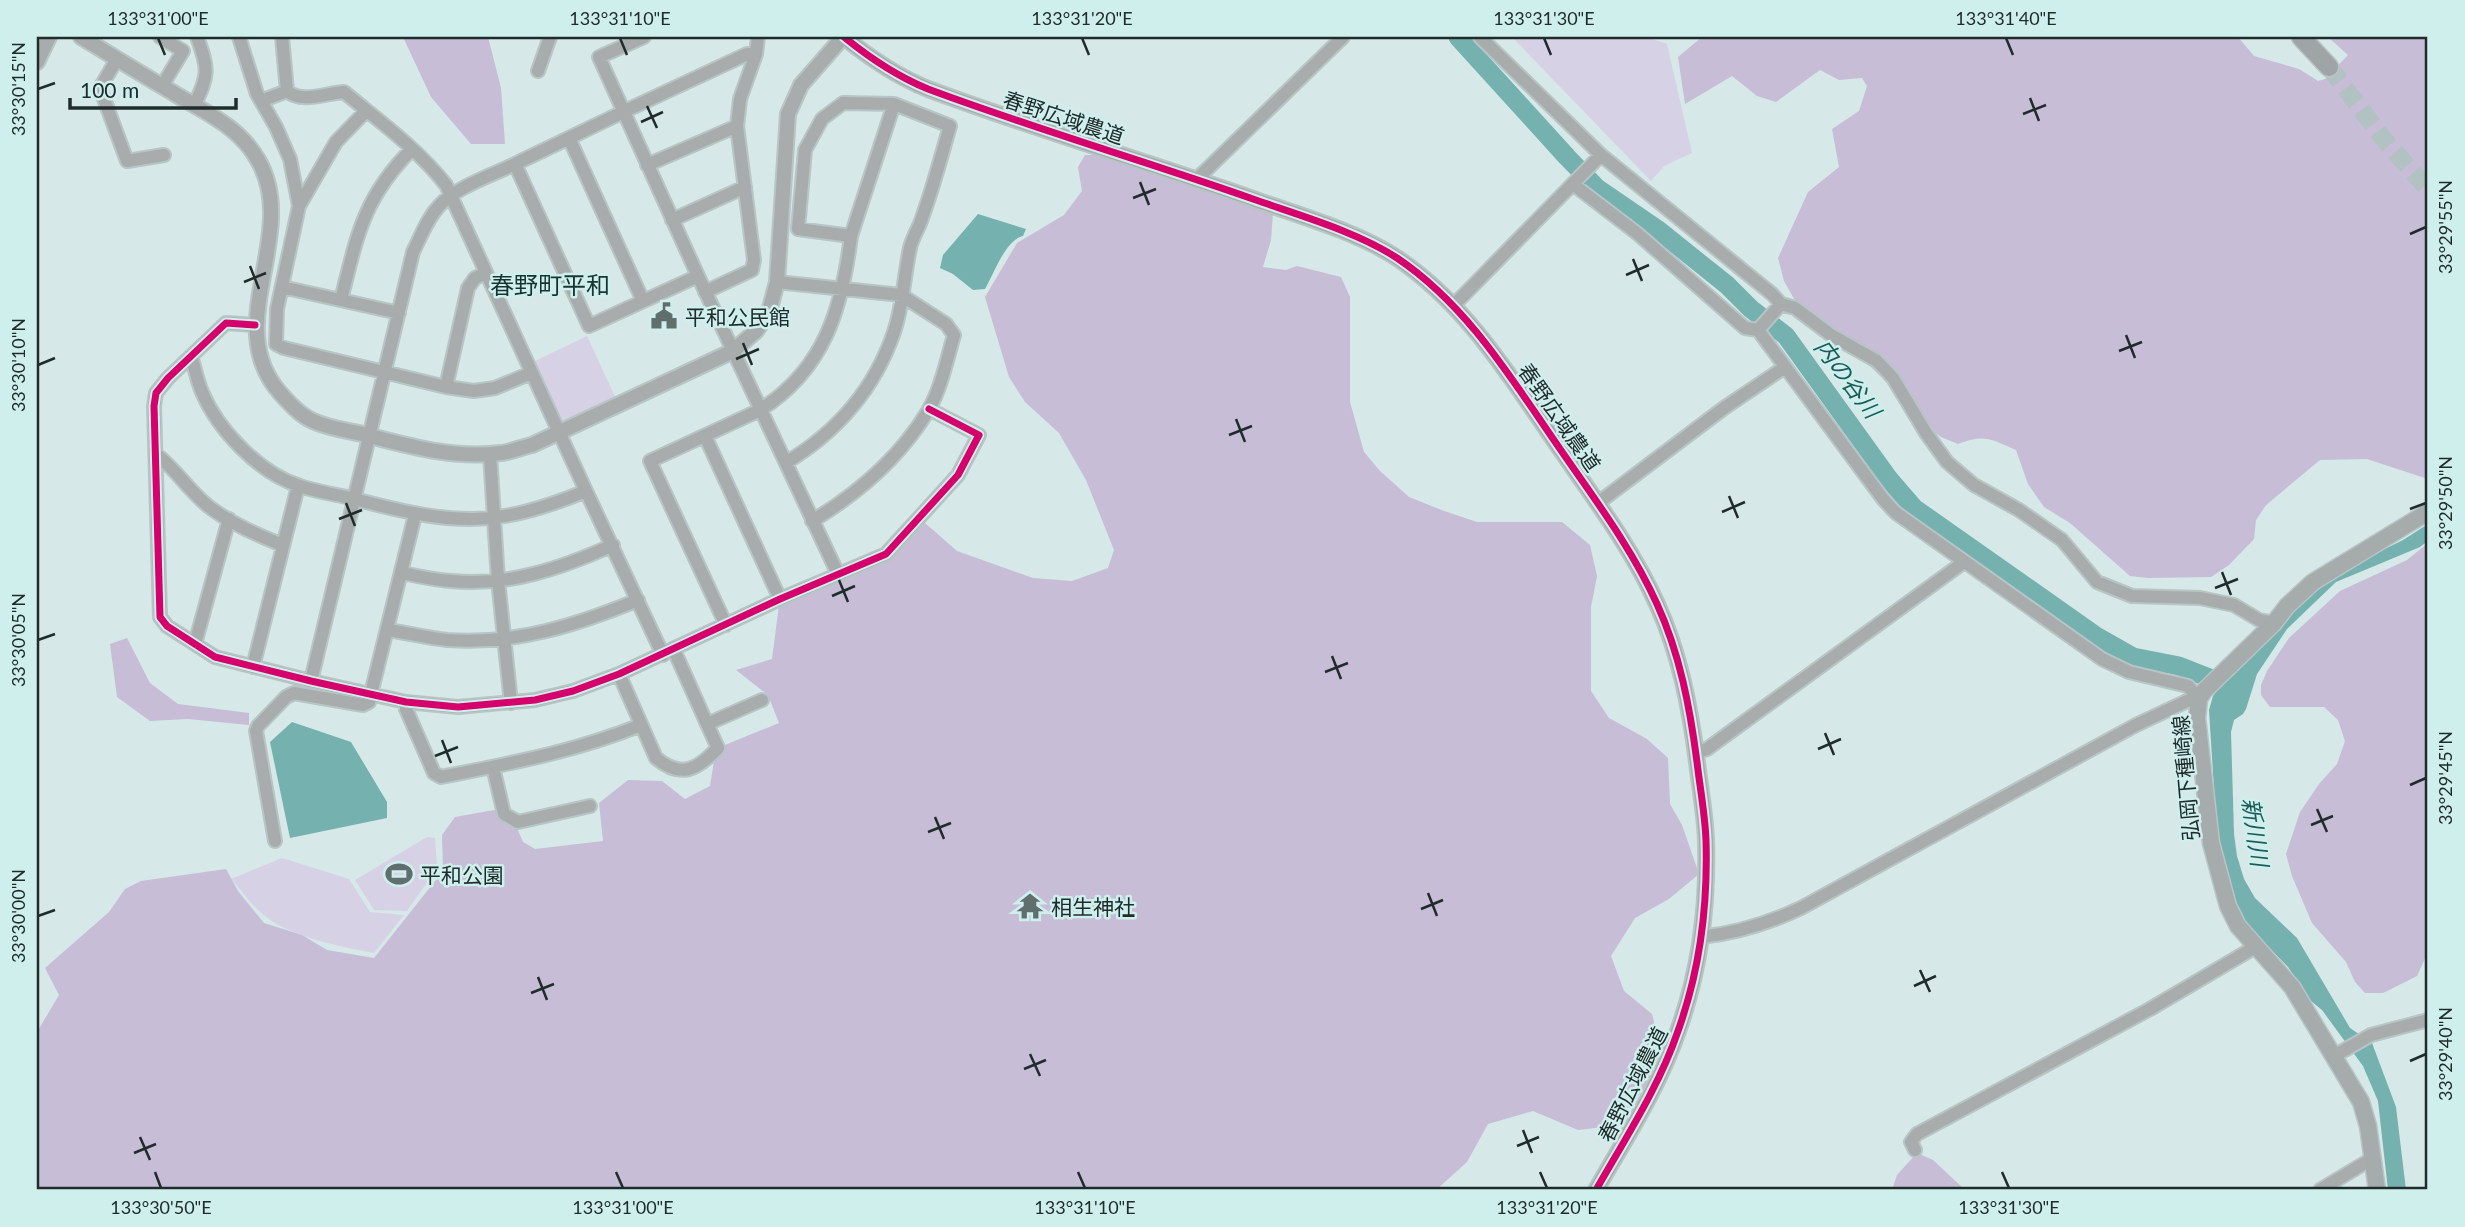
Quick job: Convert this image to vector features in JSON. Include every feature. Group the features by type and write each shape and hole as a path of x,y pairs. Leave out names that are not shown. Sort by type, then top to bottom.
{"main road":[{"path":"2301,37 2329,67"},
{"name":"弘岡下種崎線","path":"2377,1190 2368,1126 2361,1102 2337,1054 2292,987 2238,926 2228,906 2211,843 2197,718 2202,695 2313,582 2428,512"}],"street":[{"path":"37,62 49,37"},
{"path":"81,37 225,123 247,143 259,161 269,184 273,209 255,325 258,356 271,384 292,407 313,421 434,452 490,454 531,445 733,351 755,331 769,312 777,282 788,114 801,85 844,37"},
{"path":"160,37 183,51 162,86"},
{"path":"194,106 204,84 207,64 197,37"},
{"path":"239,37 251,78 290,159 299,206"},
{"path":"282,37 287,91 292,96 307,98 344,92 435,170 451,196 638,600 669,652 718,748 704,763 683,771 667,767 656,758 619,674"},
{"path":"538,71 550,37"},
{"path":"643,37 599,57 705,292 838,575"},
{"path":"705,292 752,270 754,260 737,126 740,99 756,54 758,37"},
{"name":"春野広域農道","path":"844,37 904,80 1197,179 1359,239 1395,257 1432,285 1501,363 1598,503 1641,571 1659,607 1674,649 1690,708 1706,836 1704,918 1694,979 1678,1033 1662,1070 1596,1190"},
{"path":"1197,179 1343,37"},
{"path":"1480,37 1599,158 1772,294 1779,307"},
{"path":"311,681 413,252 426,224 439,206 451,196 622,112 747,54 756,54"},
{"path":"117,59 100,88 127,161 164,155"},
{"path":"261,101 287,91"},
{"path":"787,462 808,449 841,421 866,390 879,367 894,331 911,245 922,221 950,126 894,104 843,103 822,119 805,149 799,229 851,236"},
{"path":"726,625 650,461 777,400 822,348 848,264 851,236 894,104"},
{"path":"366,111 336,142 299,206 277,309 276,344 386,373 474,391 495,388 531,373"},
{"path":"647,165 737,126"},
{"path":"569,138 643,301"},
{"path":"341,300 358,231 375,194 394,167 412,149"},
{"path":"1453,306 1599,158"},
{"path":"515,164 589,326 698,276"},
{"path":"1575,183 1639,234 1745,328 1760,328 1779,307"},
{"path":"672,220 745,187"},
{"path":"446,387 468,288 475,278 486,272"},
{"path":"777,282 901,296 946,324 954,335 929,409 910,436 870,480 843,503 812,521"},
{"path":"282,287 399,313"},
{"path":"1779,307 1795,308 1831,335 1877,361 1893,378 1926,433 1947,461 1974,485 2018,510 2062,540 2097,582 2132,596 2200,598 2234,605 2259,620 2274,623"},
{"path":"255,325 226,323 168,378 156,393 154,406 160,617 167,626 215,657 406,702 458,707 510,703 573,691 619,674 780,599 886,554 958,475 979,435 929,409"},
{"path":"1760,328 1785,367 1882,499 1896,513 2102,659 2129,672 2188,687 2202,695"},
{"path":"191,356 202,392 219,422 242,449 274,473 298,486 443,519 494,519 547,508 586,491"},
{"path":"1598,503 1724,408 1785,367"},
{"path":"705,436 780,599"},
{"path":"156,454 211,508 252,533 282,545"},
{"path":"490,454 498,580 510,703"},
{"path":"253,667 298,486"},
{"path":"275,841 256,731 258,726 286,697 294,694 363,705 369,702 415,514"},
{"path":"195,644 229,519"},
{"path":"402,573 451,581 498,580 545,572 577,562 613,545"},
{"path":"1695,753 1707,749 1964,562"},
{"path":"388,630 448,640 504,639 585,621 638,600"},
{"path":"1701,937 1726,934 1768,923 1801,908 2136,725 2202,695"},
{"path":"707,724 762,700"},
{"path":"406,702 406,709 434,773 441,777 556,754 604,740 641,725"},
{"path":"493,767 504,814 518,821 590,806"},
{"path":"1915,1150 1911,1142 1917,1134 2150,1009 2257,946"},
{"path":"2337,1054 2371,1035 2428,1020"},
{"path":"2320,1190 2373,1158"}],"shaded area":[{"path":"403,37 488,37 501,88 505,144 471,144 431,97"},
{"path":"1647,37 1667,44 1692,153 1664,166 1651,181 1513,38"},
{"path":"1702,37 2238,37 2254,56 2299,69 2318,81 2325,79 2348,55 2328,37 2428,37 2428,479 2367,459 2320,460 2266,505 2256,520 2254,539 2229,565 2211,577 2130,576 2070,523 2044,507 2028,484 2016,450 1987,439 1958,444 1941,437 1926,426 1905,399 1856,353 1827,342 1802,313 1784,281 1778,258 1808,192 1839,167 1832,129 1859,111 1867,86 1862,78 1839,80 1820,70 1776,102 1757,96 1732,76 1685,104 1678,57"},
{"path":"1085,155 1115,155 1273,213 1271,240 1263,267 1286,270 1297,266 1341,277 1350,297 1350,402 1364,452 1380,471 1409,497 1477,522 1562,522 1590,545 1597,576 1591,607 1591,691 1609,718 1647,739 1668,758 1670,804 1682,825 1699,874 1669,899 1635,918 1611,956 1624,991 1652,1014 1661,1049 1649,1083 1613,1126 1578,1130 1533,1111 1488,1124 1467,1162 1436,1190 37,1190 37,1032 59,995 45,968 109,912 125,889 141,881 226,869 238,891 264,923 302,935 327,950 374,958 443,871 442,835 455,817 494,810 516,826 523,842 535,849 603,841 599,803 628,780 662,781 685,799 710,786 714,761 725,745 779,723 768,695 736,670 772,659 779,605 890,557 925,523 957,551 1033,578 1072,581 1108,568 1114,550 1086,480 1059,433 1025,402 1009,377 985,297 1017,243 1064,215 1082,191 1078,167"},
{"path":"587,336 616,399 560,425 531,363"},
{"path":"2428,543 2428,952 2417,976 2383,993 2365,993 2355,982 2346,962 2312,923 2292,876 2286,854 2300,812 2337,764 2345,741 2338,720 2324,707 2270,707 2261,695 2261,685 2289,638 2340,591 2407,560"},
{"path":"127,638 150,683 178,704 249,713 249,725 188,719 150,721 117,697 110,644"},
{"name":"平和公園","path":"427,837 435,838 437,868 407,911 374,910 355,880"},
{"path":"282,858 349,879 370,912 404,915 374,953 317,940 288,930 260,912 231,879"},
{"path":"1917,1153 1933,1160 1965,1190 1892,1190 1897,1175"}],"water":[{"path":"978,214 1026,229 1023,236 1005,251 985,289 973,290 953,274 940,268 943,255"},
{"path":"2428,524 2428,541 2420,547 2336,582 2287,629 2257,674 2246,709 2234,720 2231,732 2234,834 2244,879 2255,898 2297,938 2350,1028 2372,1043 2396,1107 2406,1190 2388,1190 2378,1101 2363,1066 2322,1010 2311,1001 2288,967 2244,922 2230,895 2217,836 2209,710 2213,696 2227,678 2309,592 2332,575 2403,540"},
{"path":"292,722 351,742 387,802 387,818 290,838 270,742"}],"waterway":[{"name":"内の谷川","path":"1458,37 1597,188 1657,229 1786,336 1889,479 1914,508 2096,636 2133,657 2179,666 2212,679 2229,690"}],"tunnel":[{"path":"2329,67 2386,142 2428,189"}],"cycle path":[{"path":"844,37 884,66 928,89 1327,225 1364,240 1397,258 1445,298 1486,344 1611,523 1647,583 1665,623 1678,662 1687,701 1705,820 1706,864 1701,937 1686,1008 1670,1052 1651,1092 1596,1190"},
{"path":"255,325 226,323 168,378 156,393 154,406 160,617 167,626 215,657 406,702 458,707 535,700 573,691 619,674 780,599 886,554 958,475 979,435 929,409"}],"place":[{"name":"平和公民館","path":"664,316"},
{"name":"平和公園","path":"399,874"},
{"name":"相生神社","path":"1030,906"}],"district":[{"name":"春野町平和","path":"550,284"}],"water label":[{"name":"新川川","path":"2256,832"}]}
